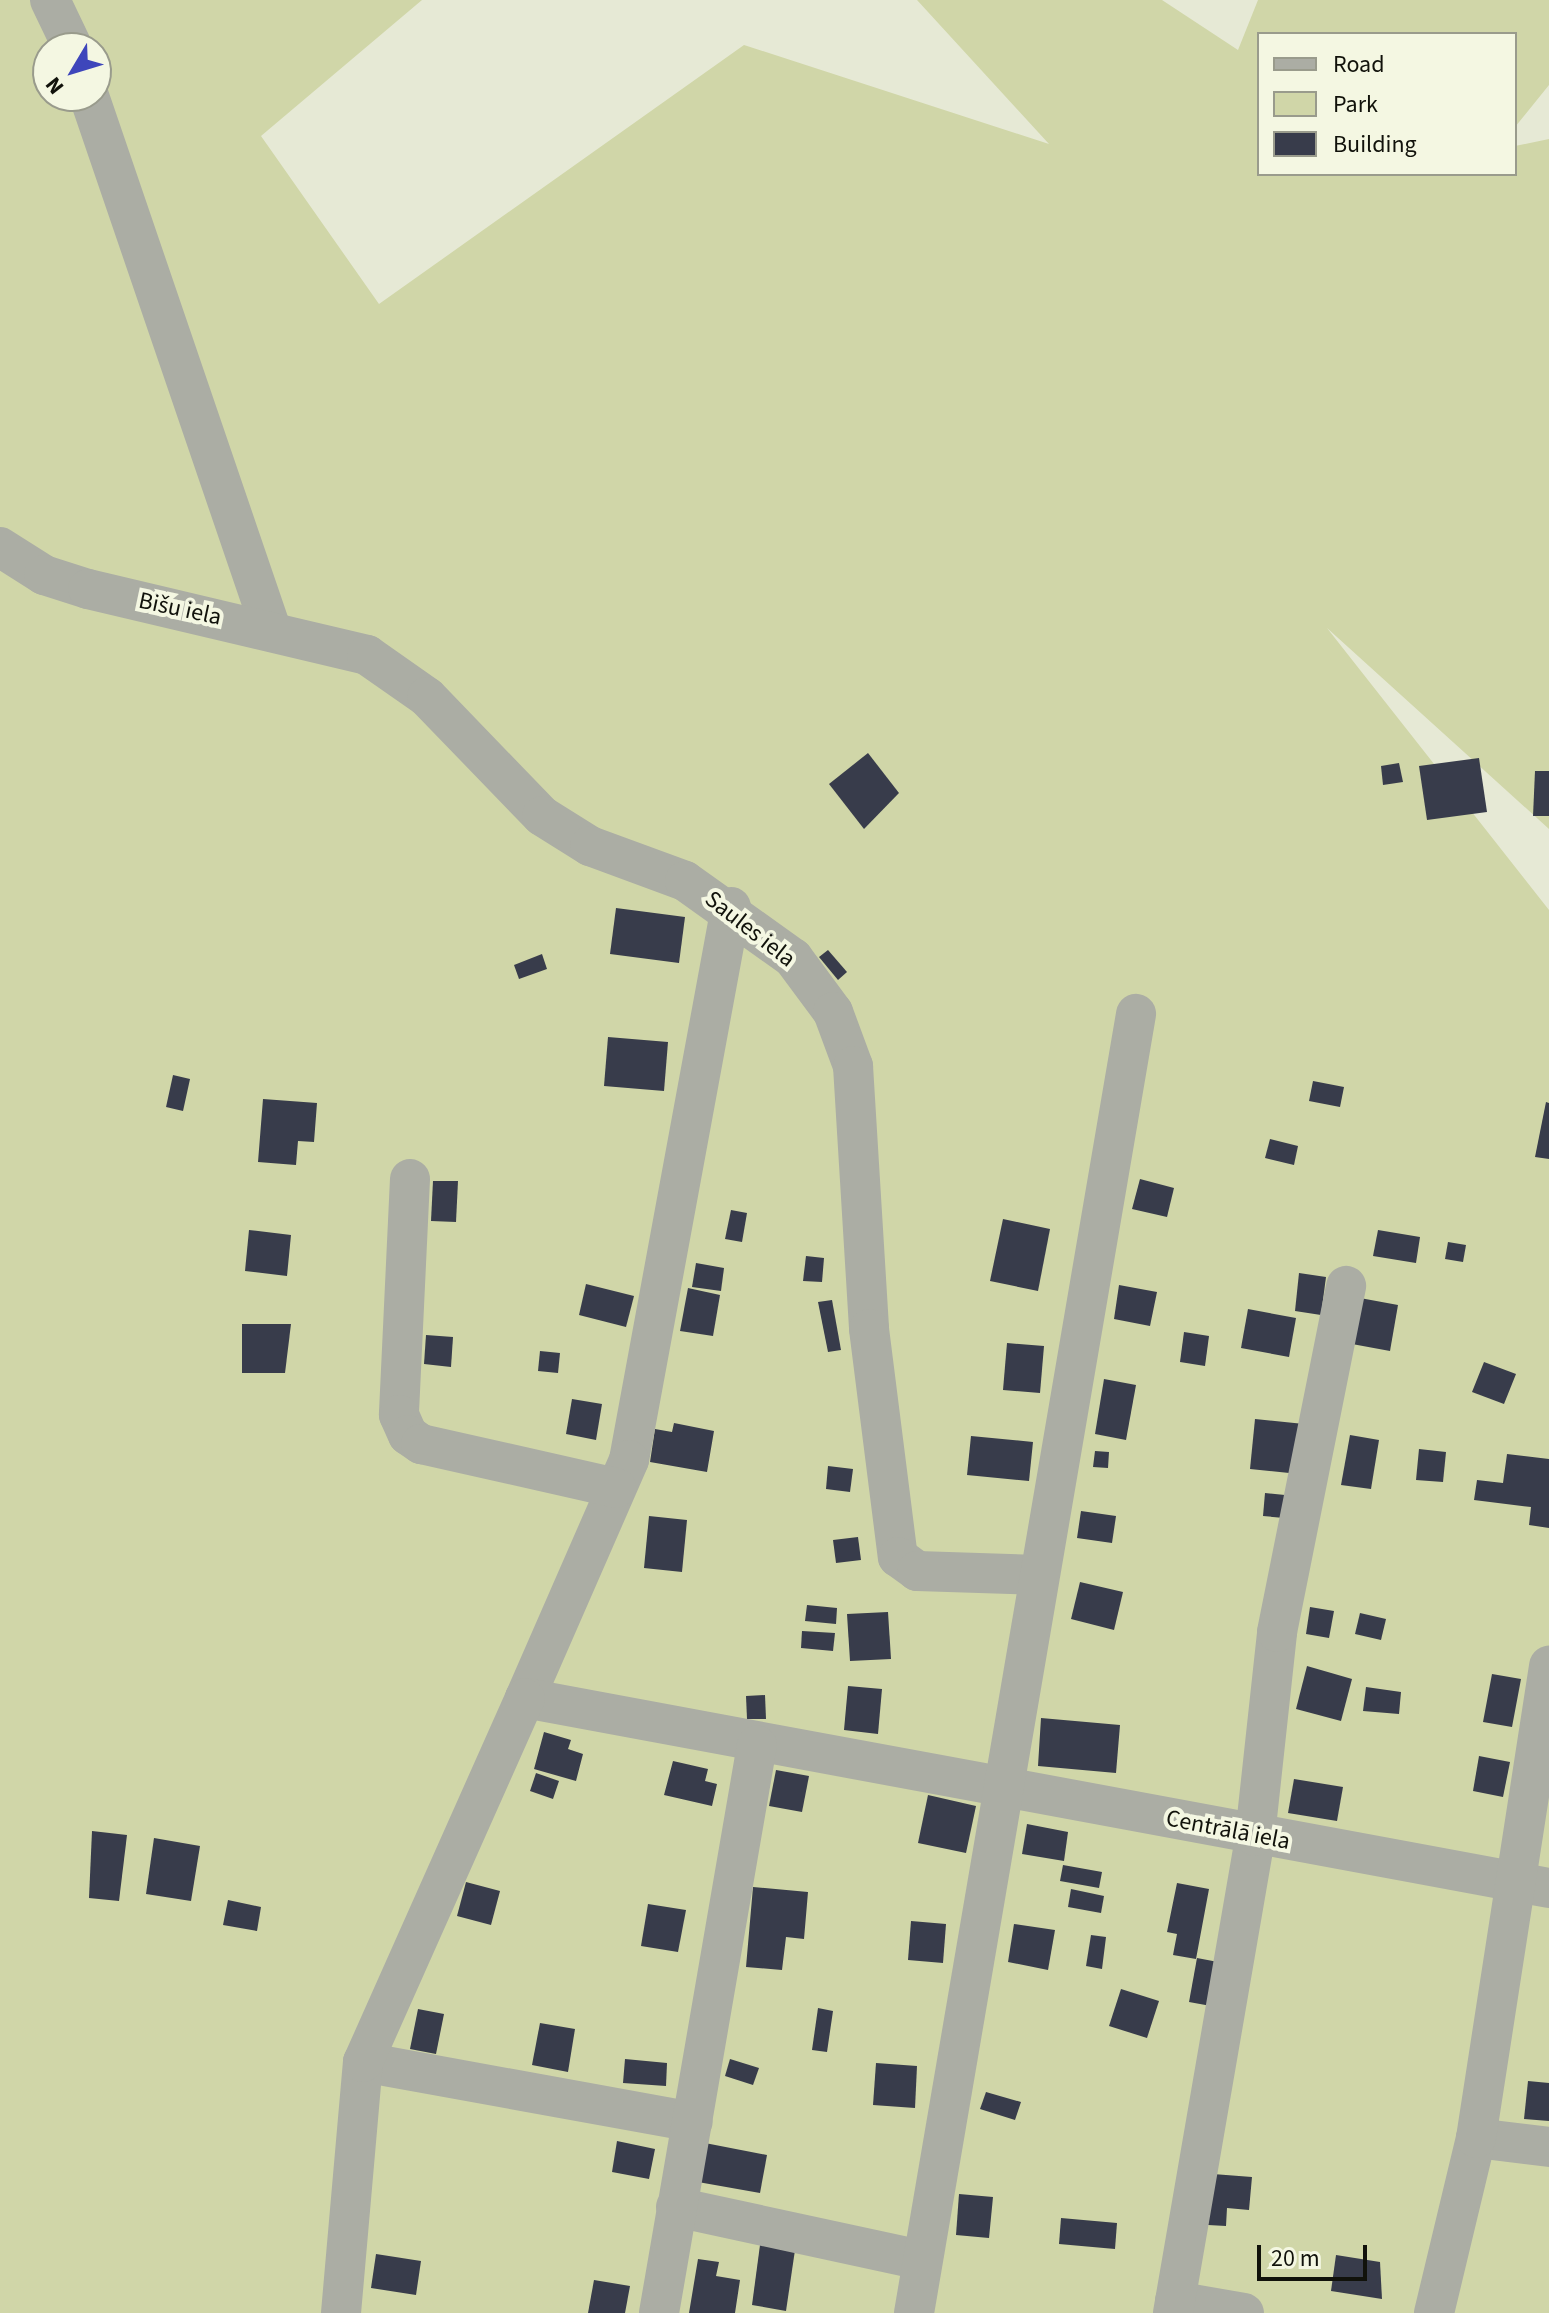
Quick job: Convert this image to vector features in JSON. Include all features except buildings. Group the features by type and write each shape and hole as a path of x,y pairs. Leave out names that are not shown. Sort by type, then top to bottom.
{"street":[{"path":"50,0 65,32"},
{"path":"94,112 271,629"},
{"name":"Bišu iela","path":"0,547 44,575 88,589 271,629 367,655"},
{"name":"Saules iela","path":"367,655 427,697 542,816 590,846 685,881 731,907 793,958 833,1012 853,1066 869,1329 898,1557 917,1571 1039,1575"},
{"path":"341,2313 363,2062 629,1460 731,907"},
{"path":"914,2313 1136,1014"},
{"path":"410,1179 399,1415 408,1435 421,1444 616,1488"},
{"path":"1244,2313 1174,2307 1255,1836 1277,1632 1346,1286"},
{"path":"1434,2313 1476,2138 1530,1885 1549,1666"},
{"name":"Centrālā iela","path":"525,1698 757,1745 1007,1783 1255,1836 1530,1885"},
{"path":"659,2313 757,1745"},
{"path":"363,2062 693,2122"},
{"path":"1476,2138 1549,2147"},
{"path":"676,2207 922,2260"}],"green space":[{"path":"0,0 422,0 261,136 379,304 744,45 1049,144 917,0 1162,0 1238,50 1258,0 1549,0 1549,85 1517,125 1517,32 1257,32 1257,176 1517,176 1517,146 1549,139 1549,829 1327,628 1549,910 1549,2313 0,2313"}]}
